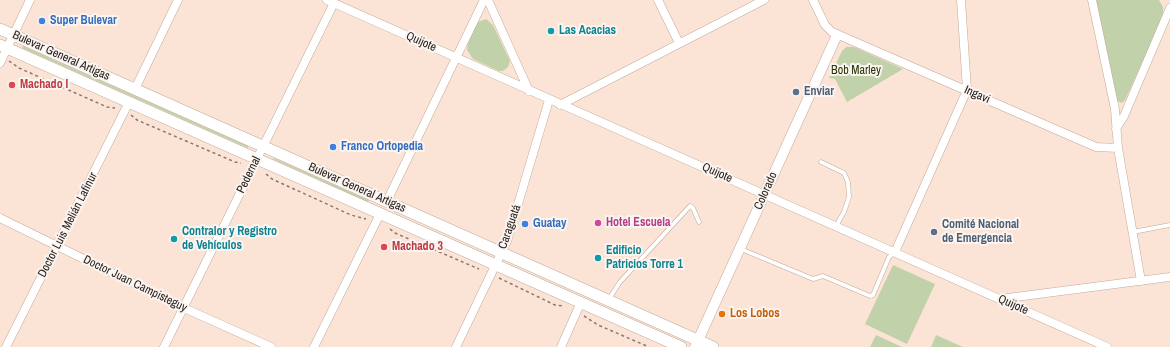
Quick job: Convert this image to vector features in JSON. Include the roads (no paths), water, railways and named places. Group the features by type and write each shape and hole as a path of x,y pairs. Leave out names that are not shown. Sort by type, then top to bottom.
{"main road":[{"name":"Bulevar General Artigas","path":"0,30 609,300 697,344 713,347"},
{"name":"Bulevar General Artigas","path":"2,54 129,102 255,163 493,270 578,307 681,347"}],"street":[{"path":"2,54 30,0"},
{"path":"135,89 178,0"},
{"path":"387,201 455,57 484,0"},
{"path":"488,0 529,91"},
{"path":"658,0 679,43"},
{"path":"560,105 764,0"},
{"name":"Ingavi","path":"813,0 824,25 837,35 1096,146 1118,148"},
{"path":"895,252 967,90 960,0"},
{"path":"1092,0 1115,109 1118,148 1141,281"},
{"name":"Quijote","path":"331,1 560,105 1107,347"},
{"name":"Pedernal","path":"164,347 264,146 331,1"},
{"path":"1116,129 1124,116 1170,8"},
{"name":"Colorado","path":"697,344 837,35"},
{"name":"Caraguatá","path":"456,347 507,241 549,100"},
{"name":"Doctor Luis Melián Lafinur","path":"6,347 129,102"},
{"name":"Doctor Juan Campisteguy","path":"0,218 184,308 271,347"},
{"path":"314,347 378,218"},
{"path":"999,299 1170,277"},
{"path":"561,347 578,307"}],"lane":[{"path":"821,162 844,173 848,182 849,197 844,212 836,226"},
{"path":"609,300 620,282 690,206 693,208 699,222"},
{"path":"1133,232 1170,225"},
{"path":"740,248 813,279 823,276 870,296 873,296 889,257 895,252"}],"place":[{"name":"Super Bulevar","path":"42,21"},
{"name":"Las Acacias","path":"551,31"},
{"name":"Machado I","path":"12,85"},
{"name":"Enviar","path":"796,92"},
{"name":"Franco Ortopedia","path":"333,147"},
{"name":"Hotel Escuela","path":"598,223"},
{"name":"Guatay","path":"525,224"},
{"name":"Comité Nacional de Emergencia","path":"934,232"},
{"name":"Contralor y Registro de Vehículos","path":"174,239"},
{"name":"Machado 3","path":"384,247"},
{"name":"Edificio Patricios Torre 1","path":"598,258"},
{"name":"Los Lobos","path":"722,314"}],"park label":[{"name":"Bob Marley","path":"856,71"}]}
